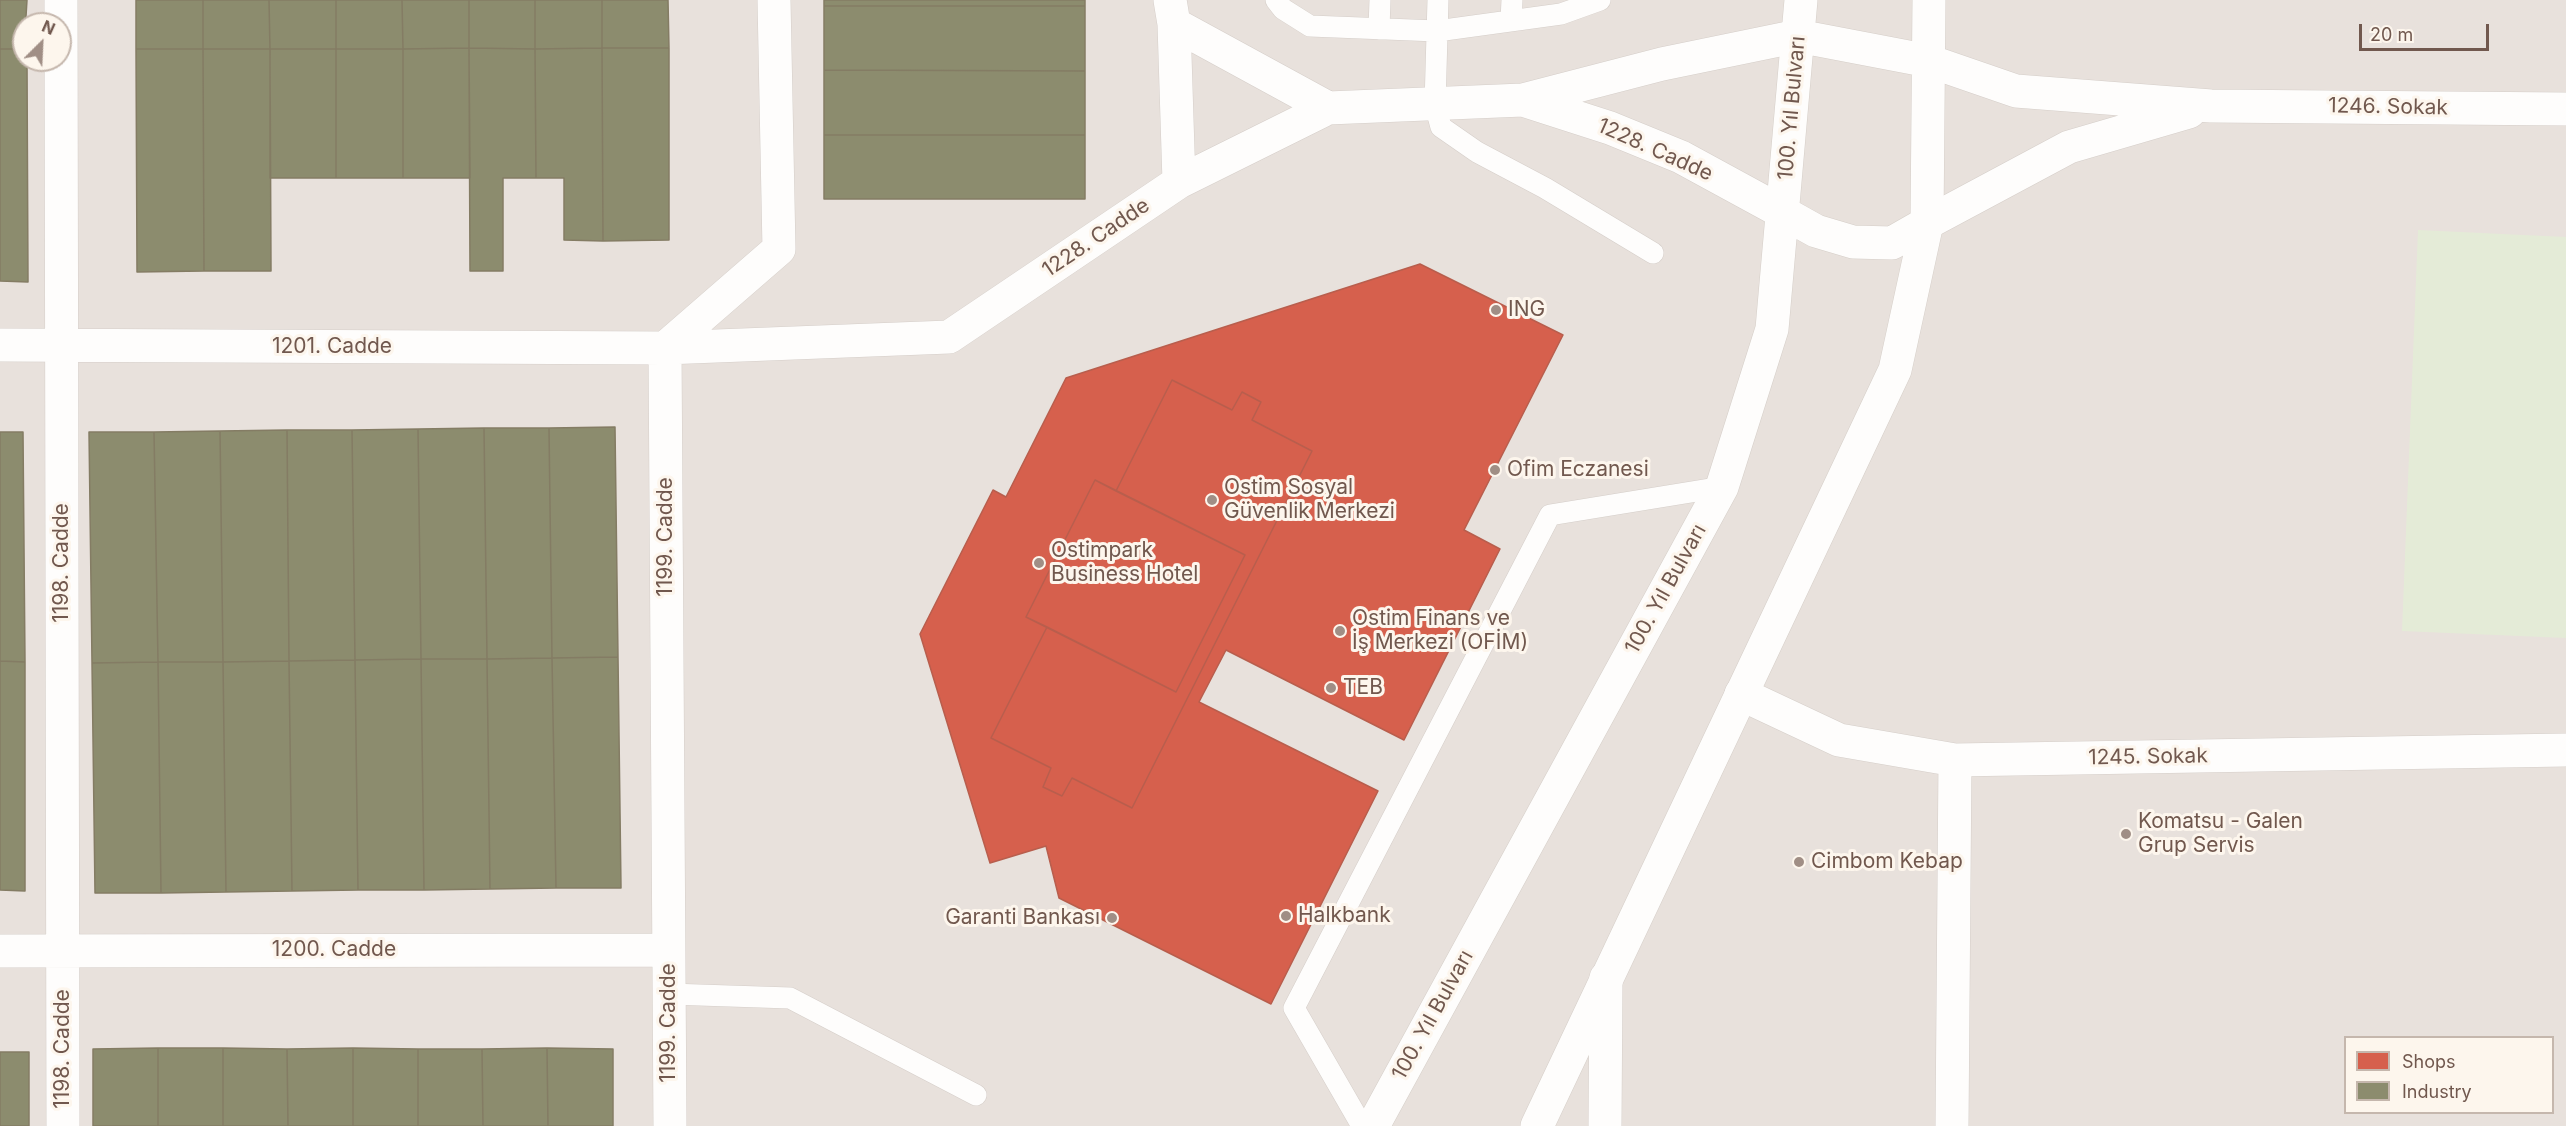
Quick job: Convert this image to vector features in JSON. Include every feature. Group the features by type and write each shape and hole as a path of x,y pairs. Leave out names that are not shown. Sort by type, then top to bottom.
{"street":[{"name":"1198. Cadde","path":"61,0 63,1126"},
{"path":"665,348 779,249 774,0"},
{"name":"100. Yıl Bulvarı","path":"1373,1126 1722,487 1772,329 1801,0"},
{"path":"1537,1126 1895,370 1927,222 1929,0"},
{"path":"1172,12 1328,108"},
{"path":"1172,12 1179,182"},
{"name":"1228. Cadde","path":"665,348 949,337 1179,182 1328,108 1523,100 1662,64 1798,36"},
{"name":"1246. Sokak","path":"1798,36 1929,61 2016,91 2211,106 2566,109"},
{"name":"1228. Cadde","path":"1523,100 1610,128 1681,158 1816,231 1853,242 1892,243 1927,222"},
{"name":"1246. Sokak","path":"1927,222 2069,147 2211,106"},
{"name":"1201. Cadde","path":"0,345 665,348"},
{"name":"1199. Cadde","path":"665,348 670,1126"},
{"name":"1245. Sokak","path":"1741,694 1839,740 1955,760 2566,750"},
{"path":"1952,1126 1955,760"},
{"name":"1200. Cadde","path":"0,951 668,950"},
{"path":"1605,1126 1606,978"}],"lane":[{"path":"1276,0 1289,14 1310,26 1437,31 1561,14 1600,0"},
{"path":"1379,29 1380,0"},
{"path":"1438,0 1435,105 1441,127 1458,141 1545,188 1653,253"},
{"path":"1511,21 1512,0"},
{"path":"1362,1126 1294,1008 1550,515 1722,487"},
{"path":"669,994 790,998 976,1095"}],"shaded area":[{"path":"0,0 2566,0 2566,1126 0,1126"}],"green space":[{"path":"2418,230 2566,237 2566,638 2402,631"}],"building: Shops":[{"name":"Ostim Finans ve İş Merkezi (OFİM)","path":"1420,264 1563,335 1464,530 1500,549 1404,740 1226,650 1199,702 1378,791 1271,1004 1059,898 1046,846 990,863 920,634 993,490 1006,497 1066,378","holes":["1172,380 1232,410 1242,392 1261,402 1252,420 1312,451 1132,808 1072,778 1062,796 1043,787 1051,768 991,738 1047,627 1026,617 1095,480 1116,491"]},
{"path":"1172,380 1232,410 1242,392 1261,402 1252,420 1312,451 1132,808 1072,778 1062,796 1043,787 1051,768 991,738 1047,627 1176,692 1245,555 1116,491"},
{"path":"1095,480 1245,555 1176,692 1026,617"}],"building: Industry":[{"path":"0,0 27,0 26,12 12,12 12,49 0,49"},
{"path":"136,0 203,0 203,49 136,49"},
{"path":"203,0 269,0 270,49 203,49"},
{"path":"269,0 336,0 336,49 270,49"},
{"path":"336,0 402,0 403,49 336,49"},
{"path":"402,0 469,0 469,48 403,49"},
{"path":"469,0 535,0 535,49 469,48"},
{"path":"535,0 602,0 602,48 535,49"},
{"path":"602,0 668,0 669,48 602,48"},
{"path":"824,0 1085,0 1085,6 824,6"},
{"path":"824,6 1085,6 1085,71 824,70"},
{"path":"469,48 535,49 536,178 503,178 503,271 470,271"},
{"path":"469,48 470,178 403,178 403,49"},
{"path":"602,48 669,48 669,240 603,241"},
{"path":"602,48 603,241 564,240 564,178 536,178 535,49"},
{"path":"0,49 12,49 12,72 27,72 28,282 0,281"},
{"path":"136,49 203,49 204,271 137,272"},
{"path":"203,49 270,49 271,271 204,271"},
{"path":"270,49 336,49 336,178 270,178"},
{"path":"336,49 403,49 403,178 336,178"},
{"path":"824,70 1085,71 1085,135 824,135"},
{"path":"824,135 1085,135 1085,199 824,199"},
{"path":"615,427 618,657 552,658 549,428"},
{"path":"484,428 487,659 421,659 418,429"},
{"path":"484,428 549,428 552,658 487,659"},
{"path":"418,429 421,659 355,660 352,430"},
{"path":"287,430 289,661 223,662 220,431"},
{"path":"287,430 352,430 355,660 289,661"},
{"path":"220,431 223,662 158,662 154,432"},
{"path":"0,432 23,432 25,662 0,661"},
{"path":"89,432 154,432 158,662 92,663"},
{"path":"618,657 621,888 556,888 552,658"},
{"path":"552,658 556,888 490,889 487,659"},
{"path":"421,659 487,659 490,889 424,890"},
{"path":"421,659 424,890 358,890 355,660"},
{"path":"355,660 358,890 292,891 289,661"},
{"path":"0,661 25,662 25,891 0,890"},
{"path":"289,661 292,891 226,892 223,662"},
{"path":"158,662 223,662 226,892 161,893"},
{"path":"158,662 161,893 95,893 92,663"},
{"path":"158,1048 158,1126 93,1126 93,1049"},
{"path":"158,1048 223,1048 223,1126 158,1126"},
{"path":"223,1048 287,1049 288,1126 223,1126"},
{"path":"353,1048 353,1126 288,1126 287,1049"},
{"path":"353,1048 418,1049 418,1126 353,1126"},
{"path":"547,1048 548,1126 483,1126 482,1049"},
{"path":"547,1048 613,1049 613,1126 548,1126"},
{"path":"418,1049 482,1049 483,1126 418,1126"},
{"path":"0,1052 29,1052 29,1126 0,1126"}],"place":[{"name":"ING","path":"1496,310"},
{"name":"Ofim Eczanesi","path":"1495,470"},
{"name":"Ostim Sosyal Güvenlik Merkezi","path":"1212,500"},
{"name":"Ostimpark Business Hotel","path":"1039,563"},
{"name":"Ostim Finans ve İş Merkezi (OFİM)","path":"1340,631"},
{"name":"TEB","path":"1331,688"},
{"name":"Komatsu - Galen Grup Servis","path":"2126,834"},
{"name":"Cimbom Kebap","path":"1799,862"},
{"name":"Halkbank","path":"1286,916"},
{"name":"Garanti Bankası","path":"1112,918"}]}
